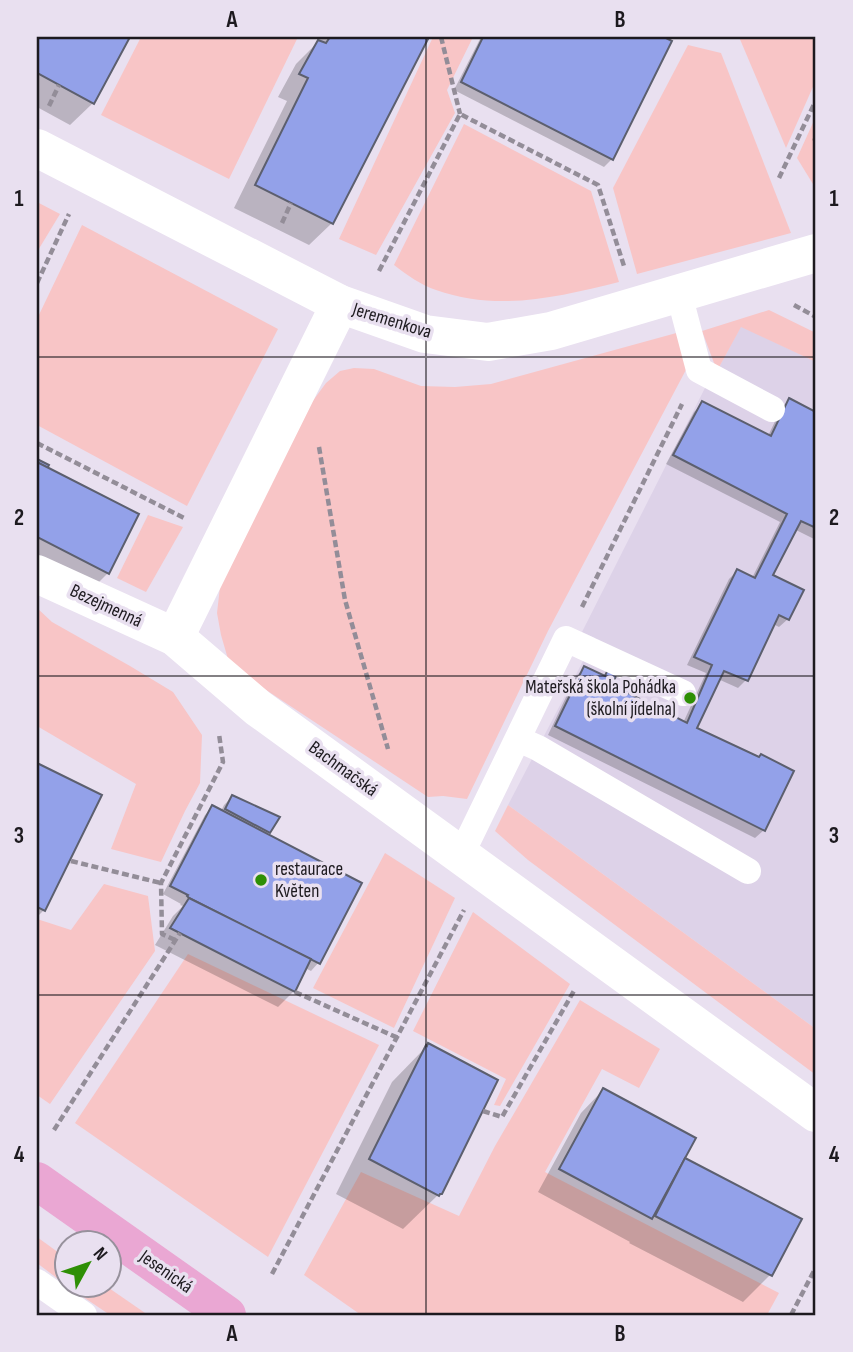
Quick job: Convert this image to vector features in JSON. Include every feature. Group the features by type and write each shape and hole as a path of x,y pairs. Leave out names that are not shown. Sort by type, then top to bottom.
{"main road":[{"name":"Jesenická","path":"37,1181 227,1315"}],"street":[{"name":"Jeremenkova","path":"37,148 340,304 425,334 488,342 551,331 816,253"},
{"path":"175,637 340,304"},
{"name":"Bezejmenná","path":"37,574 175,637"},
{"name":"Bachmačská","path":"175,637 258,708 816,1113"}],"lane":[{"path":"679,295 699,370 772,408"},
{"path":"461,855 566,639 683,693"},
{"path":"518,739 538,748 748,871"},
{"path":"37,1282 84,1315"}],"path":[{"path":"379,271 460,114 441,37"},
{"path":"49,107 59,85"},
{"path":"779,178 816,100"},
{"path":"460,114 598,185 625,271"},
{"path":"282,223 291,203"},
{"path":"37,283 73,206"},
{"path":"566,639 699,370"},
{"path":"318,442 345,600 390,755"},
{"path":"37,443 194,523"},
{"path":"175,940 162,934 161,883 223,762 219,731"},
{"path":"71,861 161,883"},
{"path":"272,1274 466,906"},
{"path":"54,1130 180,933"},
{"path":"484,1111 502,1118 579,983"},
{"path":"295,992 398,1038"},
{"path":"791,1315 816,1267"}],"shaded area":[{"path":"141,37 298,37 229,179 101,115"},
{"path":"433,37 473,37 447,90 455,113 376,255 339,239"},
{"path":"739,37 816,37 816,80 786,148"},
{"path":"688,45 721,53 791,233 637,274 613,188"},
{"path":"816,116 816,189 797,158"},
{"path":"464,124 591,191 619,282 551,297 482,300 459,297 430,288 394,265"},
{"path":"37,202 60,214 37,252"},
{"path":"82,225 278,329 187,506 37,425 37,319"},
{"path":"769,310 816,333 816,362 741,327 717,371 702,331"},
{"name":"Mateřská škola Pohádka (školní jídelna)","path":"741,326 816,362 816,1029 508,805 595,638 582,632 711,376 717,371"},
{"path":"680,332 688,366 548,631 467,799 428,797 230,666 217,613 220,587 312,402 326,383 340,371 354,368 374,369 421,386 491,384"},
{"path":"148,515 183,527 146,592 117,578"},
{"path":"37,608 52,622 173,692 202,735 200,783 161,862 111,849 136,784 37,726"},
{"path":"508,805 816,1029 816,1075 528,860 495,831"},
{"path":"385,853 455,898 394,1028 313,988"},
{"path":"104,884 148,896 155,951 50,1104 37,1095 37,919 71,930"},
{"path":"473,912 570,984 500,1106 494,1105 506,1079 413,1031"},
{"path":"188,954 379,1045 268,1257 75,1123"},
{"path":"580,1000 660,1049 639,1088 602,1069 545,1172 779,1293 767,1315 361,1315 304,1275 361,1172 459,1216 495,1146"},
{"path":"37,1237 52,1248 52,1274 37,1263"},
{"path":"122,1297 148,1315 110,1315 88,1300 122,1300"}],"building":[{"path":"37,37 130,37 94,104 37,73"},
{"path":"330,37 428,39 333,224 255,185 308,78 299,74 318,40 326,43"},
{"path":"483,37 664,37 672,41 613,160 461,82"},
{"path":"789,398 816,412 816,528 801,521 773,575 804,590 789,620 779,615 748,681 724,671 697,728 759,757 761,754 794,771 765,831 555,726 584,666 605,676 609,667 618,671 614,681 625,686 622,690 687,723 712,665 694,657 737,569 755,578 787,514 673,455 702,401 771,436"},
{"path":"37,459 49,465 37,488"},
{"path":"37,462 139,514 109,574 37,537"},
{"path":"37,763 102,795 45,911 37,907"},
{"path":"232,795 280,817 270,833 225,809"},
{"path":"212,805 362,883 320,964 170,886"},
{"path":"189,898 311,959 295,992 170,928"},
{"path":"428,1043 498,1080 439,1196 369,1159"},
{"path":"603,1088 696,1138 652,1219 559,1169"},
{"path":"685,1158 802,1219 772,1276 655,1216"}],"place":[{"name":"Mateřská škola Pohádka (školní jídelna)","path":"690,698"},
{"name":"restaurace Květen","path":"261,880"}]}
